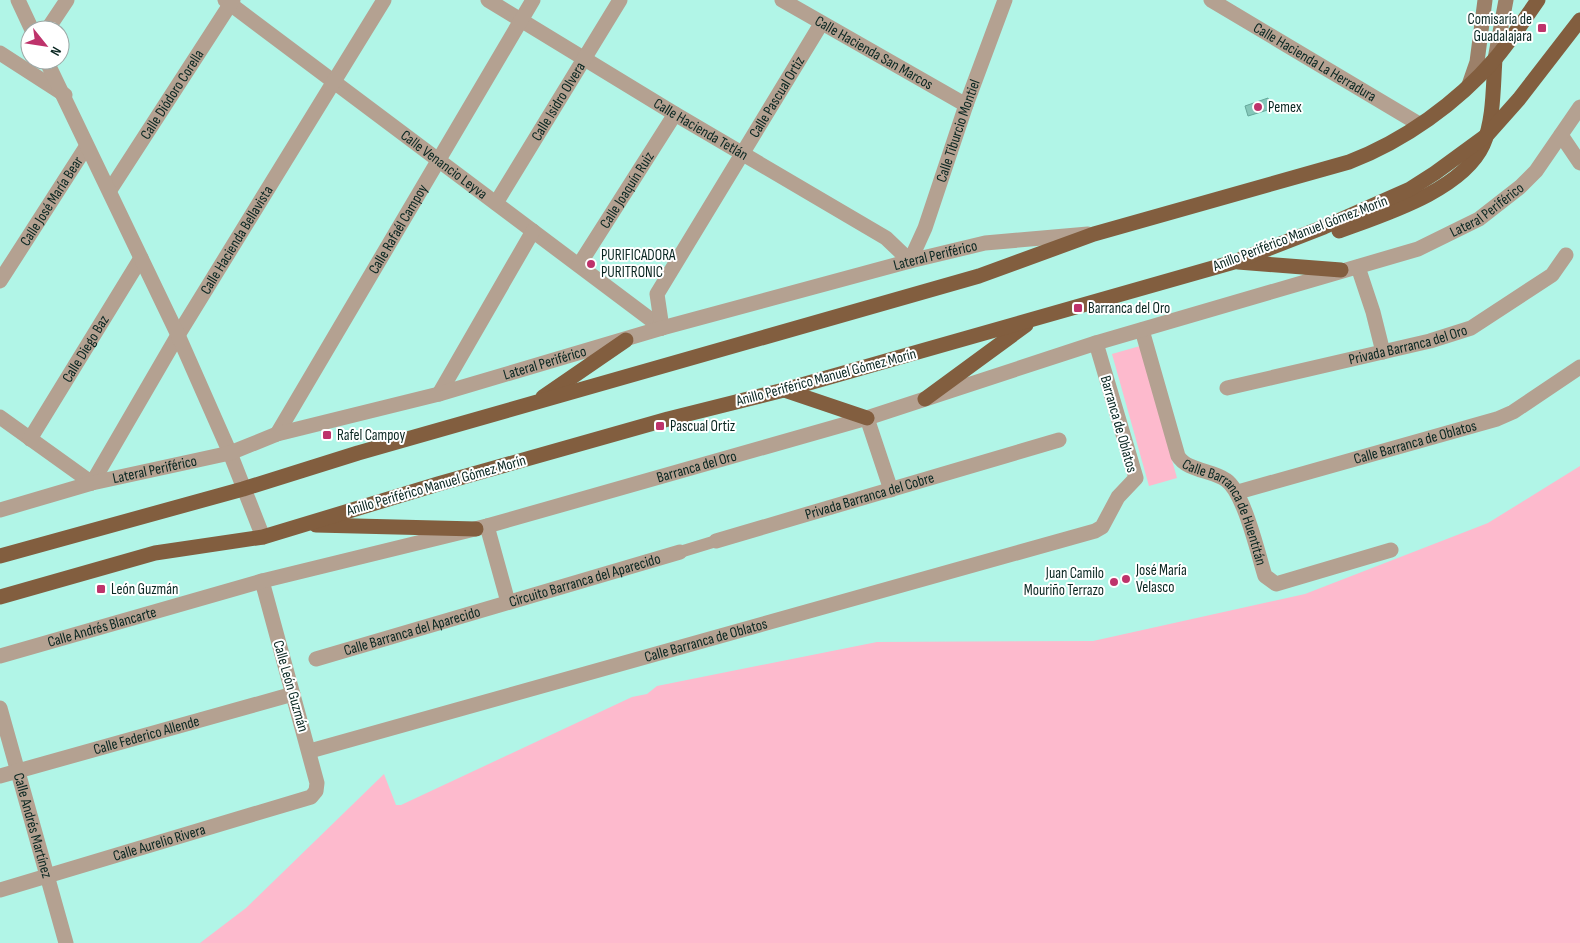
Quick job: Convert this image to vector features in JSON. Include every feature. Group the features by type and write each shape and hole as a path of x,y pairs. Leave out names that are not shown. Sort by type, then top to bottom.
{"highway":[{"path":"0,556 243,489 358,453 979,276 1094,234 1349,162 1376,151 1456,98 1495,59 1538,0"},
{"name":"Anillo Periférico Manuel Gómez Morín","path":"0,597 155,553 263,537 668,419 784,390 1234,262 1324,227 1410,189 1486,135 1520,99 1580,20"},
{"path":"1486,135 1495,59"},
{"path":"1234,262 1340,270"},
{"path":"924,399 1036,318"},
{"path":"532,404 626,340"},
{"path":"784,390 867,418"},
{"path":"302,525 482,527"}],"main road":[{"path":"1469,85 1477,62 1485,0"},
{"path":"1495,59 1506,0"}],"street":[{"path":"18,0 27,20"},
{"path":"54,20 67,0"},
{"name":"Calle Hacienda Bellavista","path":"92,483 178,335 384,0"},
{"name":"Calle Hacienda Tetlán","path":"488,0 522,19 674,114 886,238 910,261"},
{"name":"Calle Rafaél Campoy","path":"277,434 534,0"},
{"name":"Calle Isidro Olvera","path":"496,203 620,0"},
{"name":"Calle Hacienda San Marcos","path":"782,0 821,24 966,105"},
{"name":"Calle Tiburcio Montiel","path":"910,261 925,228 966,105 1006,0"},
{"name":"Calle Hacienda La Herradura","path":"1211,0 1419,124"},
{"name":"Calle Venancio Leyva","path":"230,1 662,328"},
{"name":"Calle Diódoro Corella","path":"110,190 230,1"},
{"name":"Calle Pascual Ortiz","path":"662,328 656,294 821,24"},
{"path":"0,54 20,60"},
{"path":"35,70 64,95"},
{"path":"51,70 86,147 110,190 178,335 230,453 263,537"},
{"name":"Lateral Periférico","path":"1358,267 1418,249 1479,219 1536,171 1580,107"},
{"name":"Calle Joaquín Ruiz","path":"579,265 674,114"},
{"path":"1560,135 1580,163"},
{"name":"Calle José María Bear","path":"0,281 86,147"},
{"path":"439,394 533,231"},
{"name":"Lateral Periférico","path":"0,510 92,483 230,453 277,434 439,394 662,328 910,261 985,243 1094,234"},
{"name":"Privada Barranca del Oro","path":"1227,388 1430,341 1471,328 1552,275 1566,255"},
{"name":"Calle Diego Baz","path":"30,439 141,258"},
{"path":"1358,267 1373,312 1383,352"},
{"name":"Barranca del Oro","path":"262,581 482,527 867,418 1096,343 1340,270 1358,267"},
{"name":"Calle Barranca de Huentitán","path":"1142,330 1178,456 1187,465 1213,472 1228,481 1238,492 1266,576 1270,581 1276,584 1392,550"},
{"name":"Barranca de Oblatos","path":"1096,343 1136,478 1118,497 1102,527"},
{"name":"Calle Barranca de Oblatos","path":"1238,492 1497,419 1520,408 1580,367"},
{"path":"0,418 92,483"},
{"path":"867,418 891,490"},
{"name":"Privada Barranca del Cobre","path":"680,552 1059,440"},
{"name":"Circuito Barranca del Aparecido","path":"482,527 508,602 680,552"},
{"name":"Calle Barranca de Oblatos","path":"310,752 1095,531 1102,527"},
{"name":"Calle León Guzmán","path":"262,581 310,752 317,783 316,791"},
{"name":"Calle Andrés Blancarte","path":"0,656 262,581"},
{"name":"Calle Barranca del Aparecido","path":"316,659 508,602"},
{"name":"Calle Federico Allende","path":"0,776 293,694"},
{"name":"Calle Andrés Martínez","path":"0,708 66,943"},
{"name":"Calle Aurelio Rivera","path":"0,890 311,797 316,791"}],"shaded area":[{"path":"1140,346 1177,478 1149,486 1112,354"},
{"path":"1580,466 1580,943 200,943 246,908 384,774 396,805 401,805 632,697 647,694 657,686 877,642 1093,641 1305,594 1488,523"}],"building":[{"name":"Pemex","path":"1268,98 1271,109 1248,116 1245,106"}],"place":[{"name":"Comisaría de Guadalajara","path":"1542,28"},
{"name":"Pemex","path":"1258,107"},
{"name":"PURIFICADORA PURITRONIC","path":"591,264"},
{"name":"Barranca del Oro","path":"1078,308"},
{"name":"Pascual Ortiz","path":"660,426"},
{"name":"Rafel Campoy","path":"327,435"},
{"name":"José María Velasco","path":"1126,579"},
{"name":"Juan Camilo Mouriño Terrazo","path":"1114,582"},
{"name":"León Guzmán","path":"101,589"}]}
